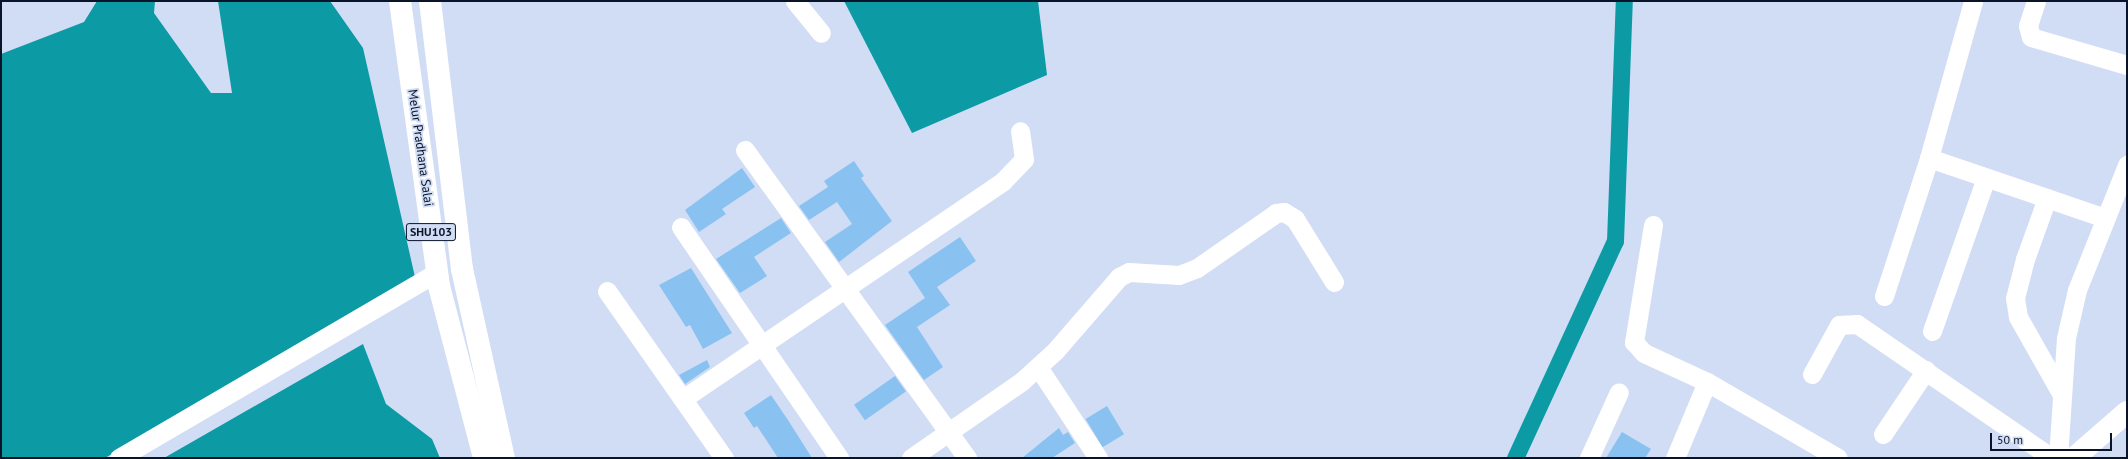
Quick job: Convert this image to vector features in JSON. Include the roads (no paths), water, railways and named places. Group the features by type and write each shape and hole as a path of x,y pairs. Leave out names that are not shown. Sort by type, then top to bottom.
{"main road":[{"name":"Melur Pradhana Salai","path":"400,1 437,272 484,458"},
{"name":"Melur Pradhana Salai","path":"430,1 462,269 504,458"},
{"path":"2074,458 2127,412"}],"street":[{"path":"795,1 821,33"},
{"path":"1884,296 1929,158 1973,1"},
{"path":"2036,1 2028,26 2031,37 2127,65"},
{"path":"684,398 762,342 1019,168 1025,150 1020,132"},
{"path":"745,150 842,288 967,458"},
{"path":"1929,158 2105,218"},
{"path":"2058,458 2061,393 2066,338 2077,290 2127,165"},
{"path":"1932,331 1986,178"},
{"path":"2047,198 2024,259 2015,298 2018,317 2061,393"},
{"path":"911,458 991,405 1038,367 1119,277 1129,272 1180,275 1197,268 1276,213 1284,212 1295,219 1334,282"},
{"path":"1653,226 1634,342 1644,353 1707,382 1838,458"},
{"path":"681,227 762,342 839,458"},
{"path":"120,458 437,272"},
{"path":"607,291 684,398 724,458"},
{"path":"1812,374 1839,325 1848,323 1866,328 2052,458"},
{"path":"1038,367 1098,458"},
{"path":"1883,434 1926,370"},
{"path":"1675,458 1707,382"},
{"path":"1589,458 1619,392"}],"waterway":[{"path":"1515,458 1615,241 1624,1"}]}
